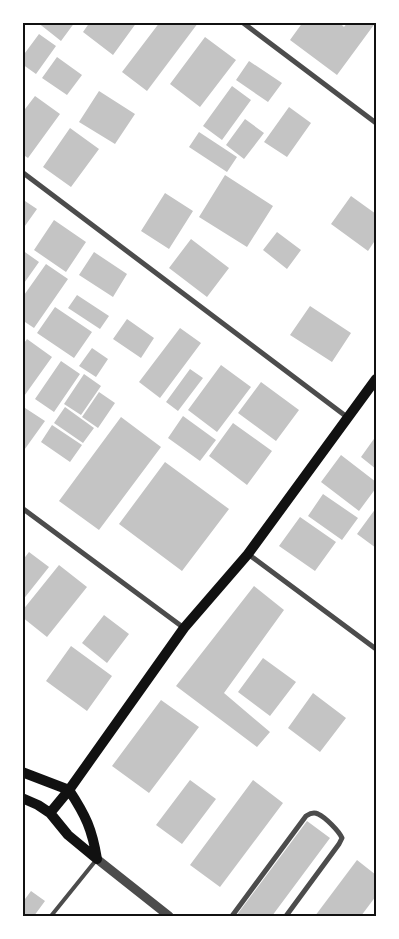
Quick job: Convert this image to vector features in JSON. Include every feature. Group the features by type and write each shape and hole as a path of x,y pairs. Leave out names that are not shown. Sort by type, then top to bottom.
{"main road":[{"path":"50,813 69,790 184,628 248,554 376,379"},
{"path":"22,772 69,790 86,815 94,840 97,860"},
{"path":"22,798 50,813 68,835 97,860"}],"street":[{"path":"242,22 376,123"},
{"path":"22,172 348,418"},
{"path":"22,508 184,628"},
{"path":"248,554 376,649"},
{"path":"232,916 306,816 311,813 317,813 340,832 342,838 340,844 286,916"},
{"path":"97,860 169,916"}],"lane":[{"path":"52,916 97,860"}],"building":[{"path":"37,22 75,22 61,41"},
{"path":"90,22 137,22 113,55 83,32"},
{"path":"160,22 198,23 147,91 122,72"},
{"path":"303,22 339,22 344,27 348,22 376,22 337,75 290,40"},
{"path":"39,34 56,46 36,74 22,64 22,57"},
{"path":"205,37 236,60 200,107 170,84"},
{"path":"57,57 82,75 67,95 42,78"},
{"path":"249,61 282,83 268,102 236,80"},
{"path":"232,86 251,100 222,140 203,126"},
{"path":"99,91 135,114 115,144 79,122"},
{"path":"35,96 60,114 28,158 22,154 22,113"},
{"path":"289,107 311,123 287,157 264,142"},
{"path":"245,119 264,133 244,159 226,145"},
{"path":"70,128 99,149 71,187 43,167"},
{"path":"199,132 237,157 227,172 189,147"},
{"path":"225,175 273,206 247,247 199,217"},
{"path":"165,193 193,211 169,249 141,231"},
{"path":"351,196 376,214 376,239 368,251 331,224"},
{"path":"22,199 37,209 22,230"},
{"path":"54,220 86,242 66,272 34,250"},
{"path":"277,232 301,250 287,269 263,250"},
{"path":"191,239 229,268 207,297 169,268"},
{"path":"22,250 39,262 22,286"},
{"path":"94,252 127,274 113,297 79,275"},
{"path":"46,264 68,279 34,328 22,320 22,298"},
{"path":"77,295 109,316 100,329 68,308"},
{"path":"310,306 351,333 332,362 290,335"},
{"path":"55,307 92,332 74,358 37,333"},
{"path":"127,319 154,338 141,358 113,339"},
{"path":"180,328 201,343 160,398 139,382"},
{"path":"27,339 52,357 22,399 22,346"},
{"path":"92,348 108,359 96,377 79,366"},
{"path":"61,361 80,374 54,412 35,399"},
{"path":"221,365 251,387 217,432 188,410"},
{"path":"190,369 203,378 178,411 166,402"},
{"path":"84,374 101,386 81,415 64,404"},
{"path":"261,382 299,410 276,441 238,413"},
{"path":"99,392 115,403 98,428 82,417"},
{"path":"22,406 45,421 22,453"},
{"path":"65,407 94,428 83,443 54,423"},
{"path":"183,416 216,440 200,461 168,438"},
{"path":"121,417 161,447 99,530 59,501"},
{"path":"233,423 272,451 247,485 209,456"},
{"path":"52,425 82,445 70,462 41,442"},
{"path":"376,436 376,469 361,457"},
{"path":"341,455 376,482 376,488 359,511 321,482"},
{"path":"165,462 229,509 182,571 119,524"},
{"path":"323,494 358,518 342,540 308,516"},
{"path":"376,508 376,548 357,534"},
{"path":"300,517 336,542 315,571 279,546"},
{"path":"29,552 49,567 22,601 22,561"},
{"path":"59,565 87,587 47,637 22,617 22,611"},
{"path":"254,586 284,610 224,693 270,732 257,747 176,686"},
{"path":"104,615 129,634 107,663 82,643"},
{"path":"71,646 112,676 87,711 46,681"},
{"path":"263,658 296,682 270,716 238,692"},
{"path":"313,693 346,718 320,752 288,728"},
{"path":"161,700 199,727 149,793 112,766"},
{"path":"190,780 216,799 182,844 156,825"},
{"path":"253,780 283,803 220,887 190,865"},
{"path":"307,821 330,838 272,916 236,916"},
{"path":"357,860 376,875 376,896 361,916 315,916"},
{"path":"31,891 45,901 34,916 22,916 22,903"}]}
